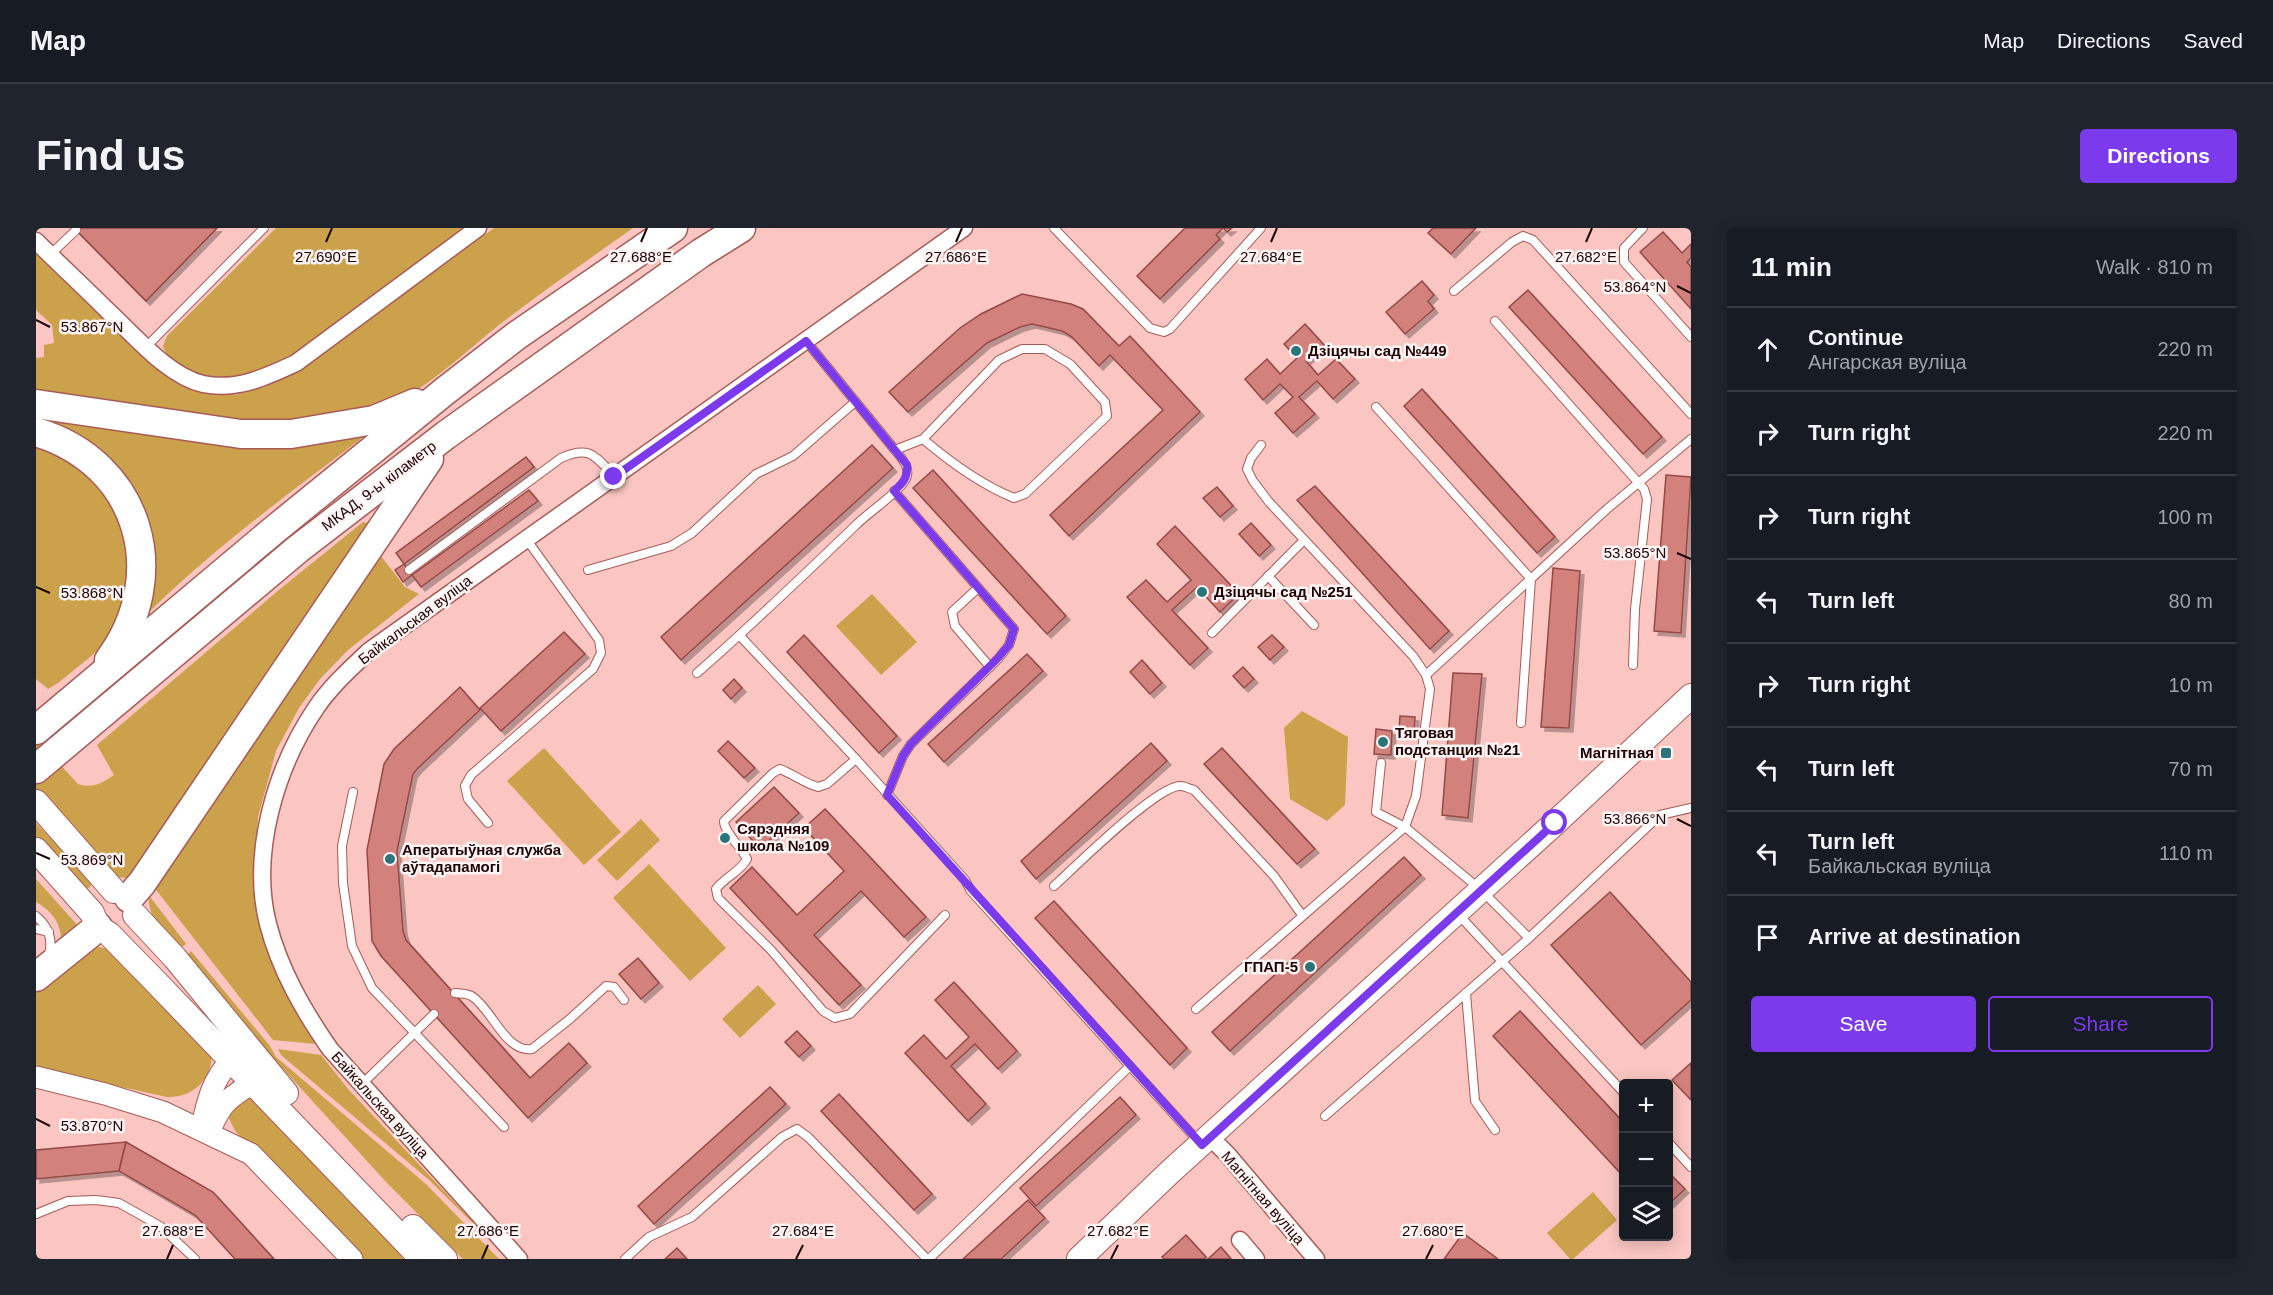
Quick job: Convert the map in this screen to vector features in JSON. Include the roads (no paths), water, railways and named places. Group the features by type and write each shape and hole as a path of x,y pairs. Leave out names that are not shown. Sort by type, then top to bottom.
{"highway":[{"name":"МКАД, 9-ы кіламетр","path":"42,725 274,530 445,391 516,336 673,228"},
{"name":"МКАД, 9-ы кіламетр","path":"36,769 298,549 446,435 701,253 741,228"},
{"path":"36,404 231,432 291,434 374,420 445,391"},
{"path":"36,432 55,438 90,458 109,477 123,497 135,524 139,542 141,588 133,614 126,633 89,686"},
{"path":"126,901 142,883 446,435"},
{"path":"40,974 100,925"}],"main road":[{"path":"1079,1259 1691,696"},
{"path":"36,802 175,958 260,1077 355,1191 422,1259"},
{"path":"36,850 100,925 231,1060 260,1077 445,1259"},
{"path":"100,925 96,900 101,895 126,901"},
{"path":"100,925 123,932 133,922 126,901"}],"street":[{"path":"36,241 146,347 181,376 212,385 239,385 264,379 296,363 478,228"},
{"name":"Байкальская вуліца","path":"519,1259 330,1049 307,1016 287,978 268,923 262,888 263,854 281,776 296,743 317,707 342,677 369,651 964,228"},
{"path":"205,1131 209,1095 219,1074 231,1060"},
{"path":"36,1077 105,1094 163,1112 250,1154 352,1259"},
{"path":"205,1131 218,1110 229,1098 260,1077"},
{"path":"163,1112 185,1108 209,1095"},
{"name":"Магнітная вуліца","path":"1206,1141 1228,1155 1316,1259"},
{"path":"1240,1240 1256,1259"}],"lane":[{"path":"146,347 264,228"},
{"path":"1054,228 1150,328 1164,332 1170,329 1261,228"},
{"path":"1643,228 1624,248 1624,262 1691,336"},
{"path":"50,255 76,230"},
{"path":"1454,291 1512,242 1523,236 1533,240 1691,414"},
{"path":"1495,321 1644,489 1647,499 1635,609 1633,664"},
{"path":"697,673 740,636 869,512 904,482 907,473 907,465 806,341"},
{"path":"895,450 923,439 999,360 1022,349 1045,349 1070,364 1105,402 1107,416 1024,494 1014,498 989,485 923,439"},
{"path":"588,570 671,546 692,533 756,474 793,456 855,402"},
{"path":"1376,407 1531,579 1521,723"},
{"path":"1426,675 1607,509 1691,439"},
{"path":"1196,1009 1405,827 1416,796 1430,689 1426,675 1413,656 1269,502 1250,475 1247,469 1251,458 1261,445"},
{"path":"409,570 561,458 574,452 585,451 596,457 614,477"},
{"path":"887,795 903,756 911,744 990,667 1009,645 1014,629 894,491"},
{"path":"488,823 468,799 465,786 471,775 590,672 601,653 599,640 527,540"},
{"path":"1212,633 1304,540"},
{"path":"1268,576 1314,625"},
{"path":"978,588 952,612 955,626 990,667"},
{"path":"740,636 856,759 1129,1067 1206,1141"},
{"path":"856,759 827,784 818,788 780,769 773,773 724,821 724,826 741,846 747,859 743,867 722,881 716,890 718,898 771,950 823,1011 835,1018 850,1014 945,915"},
{"path":"1381,764 1376,812 1405,827 1481,890 1529,938"},
{"path":"1054,886 1120,826 1163,791 1180,785 1194,790 1274,876 1302,915"},
{"path":"353,792 342,846 343,883 352,946 372,988 504,1127"},
{"path":"1325,1116 1529,938 1660,815 1691,808"},
{"path":"1456,912 1619,1090"},
{"path":"36,916 44,922 49,932 50,951 40,974"},
{"path":"36,929 49,932"},
{"path":"454,993 473,997 510,1040 525,1050 532,1049 606,986 614,987 624,1000"},
{"path":"1466,993 1475,1101 1495,1130"},
{"path":"361,1085 415,1035 434,1014"},
{"path":"624,1259 649,1237 692,1217 783,1137 797,1129 808,1137 928,1259 1129,1067"},
{"path":"1673,1147 1691,1167"},
{"path":"36,1214 68,1201 96,1200 119,1203 160,1226 195,1259"}],"place":[{"name":"Дзіцячы сад №449","path":"1296,351"},
{"name":"Дзіцячы сад №251","path":"1202,592"},
{"name":"Тяговая подстанция №21","path":"1383,742"},
{"name":"Магнітная","path":"1666,753"},
{"name":"Сярэдняя школа №109","path":"725,838"},
{"name":"Аператыўная служба аўтадапамогі","path":"390,859"},
{"name":"ГПАП-5","path":"1310,967"}]}
